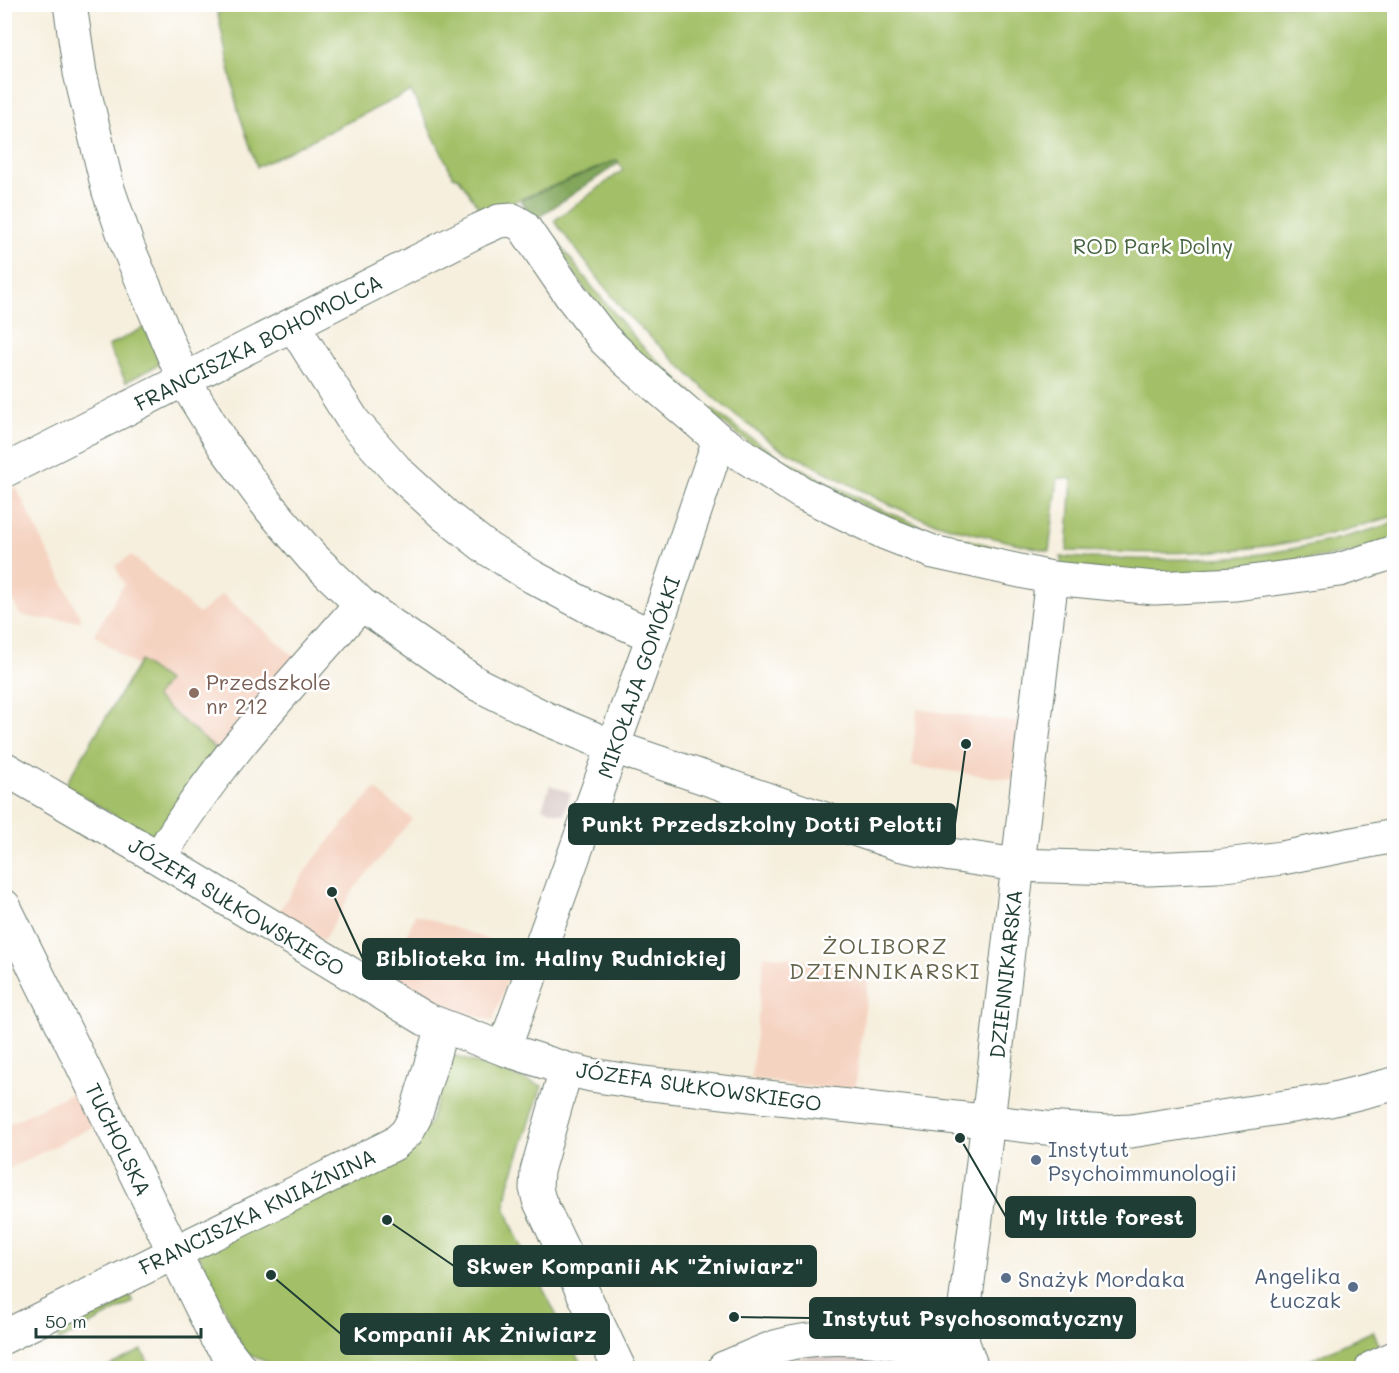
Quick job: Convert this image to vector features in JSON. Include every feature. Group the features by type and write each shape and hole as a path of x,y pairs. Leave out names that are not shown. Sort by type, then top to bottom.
{"street":[{"path":"70,4 80,73 108,189 128,246 184,380 224,446 258,493 312,558 361,604 477,684 548,719 614,747 898,844 951,855 1017,865 1149,869 1217,866 1282,858 1395,836"},
{"name":"FRANCISZKA BOHOMOLCA","path":"6,468 499,221 513,220 523,226 533,238 571,296 604,339 719,440"},
{"path":"293,325 354,422 399,473 446,516 488,549 533,577 593,609 653,636"},
{"path":"719,440 802,493 885,533 933,552 1052,578 1155,588 1205,586 1339,570 1395,552"},
{"name":"MIKOŁAJA GOMÓŁKI","path":"504,1049 614,747 719,440"},
{"name":"DZIENNIKARSKA","path":"971,1366 963,1343 963,1328 1052,578"},
{"path":"159,858 189,808 225,760 361,604"},
{"name":"JÓZEFA SUŁKOWSKIEGO","path":"4,768 159,858 406,1008 442,1027 566,1069 591,1075 643,1083 989,1122 1107,1132 1131,1131 1330,1100 1395,1084"},
{"name":"TUCHOLSKA","path":"4,906 216,1337 240,1368"},
{"name":"FRANCISZKA KNIAŹNINA","path":"4,1336 394,1144 407,1132 415,1117 442,1027"},
{"path":"566,1069 537,1172 538,1200 619,1368"},
{"path":"724,1368 776,1347 841,1339 919,1347 947,1354 971,1366"},
{"path":"1372,1368 1395,1358"}],"shaded area":[{"path":"16,487 82,621 42,619 20,615 12,599 5,584 4,492"},
{"name":"Przedszkole nr 212","path":"131,555 199,614 222,594 296,658 193,779 65,785 137,667 94,634 124,584 115,566"},
{"path":"917,709 1020,723 1014,780 912,766"},
{"path":"550,785 571,793 564,815 542,808"},
{"path":"375,789 412,819 354,889 323,941 277,914 308,867"},
{"path":"415,914 518,950 493,1021 408,993 381,977 408,932"},
{"path":"764,955 870,967 855,1092 751,1079"},
{"path":"79,1089 97,1125 5,1171 5,1126"},
{"path":"815,1354 888,1357 890,1368 761,1368"}],"green space":[{"name":"ROD Park Dolny","path":"216,5 1394,5 1394,516 1318,537 1236,550 1208,552 1067,551 1072,479 1058,478 1049,551 960,530 915,516 776,446 714,398 625,313 554,221 623,170 617,160 483,214 459,178 453,176 411,91 257,167 238,110"},
{"path":"617,160 619,163 533,221 521,200"},
{"path":"554,237 642,346 701,401 695,408 607,322 551,238"},
{"path":"145,327 160,364 126,382 108,346"},
{"path":"712,409 790,463 878,508 928,529 1024,555 1021,563 958,548 790,473 708,412"},
{"path":"1394,523 1394,540 1351,553 1165,578 1061,565 1061,557 1168,559 1253,555 1314,544"},
{"path":"140,661 167,681 155,697 217,750 154,840 65,785"},
{"path":"452,1055 542,1086 509,1184 505,1207 515,1233 583,1368 281,1368 245,1353 198,1253 429,1125"},
{"path":"130,1296 133,1302 58,1342 60,1331"},
{"path":"1373,1331 1381,1349 1341,1368 1293,1368"},
{"path":"142,1350 151,1368 109,1368 108,1366"}],"place":[{"name":"Przedszkole nr 212","path":"194,693"},
{"name":"Punkt Przedszkolny Dotti Pelotti","path":"966,744"},
{"name":"Biblioteka im. Haliny Rudnickiej","path":"332,892"},
{"name":"My little forest","path":"960,1138"},
{"name":"Instytut Psychoimmunologii","path":"1036,1160"},
{"name":"Skwer Kompanii AK \"Żniwiarz\"","path":"387,1220"},
{"name":"Kompanii AK Żniwiarz","path":"271,1275"},
{"name":"Snażyk Mordaka","path":"1006,1278"},
{"name":"Angelika Łuczak","path":"1353,1287"},
{"name":"Instytut Psychosomatyczny","path":"734,1317"}],"district":[{"name":"ŻOLIBORZ DZIENNIKARSKI","path":"885,958"}]}
